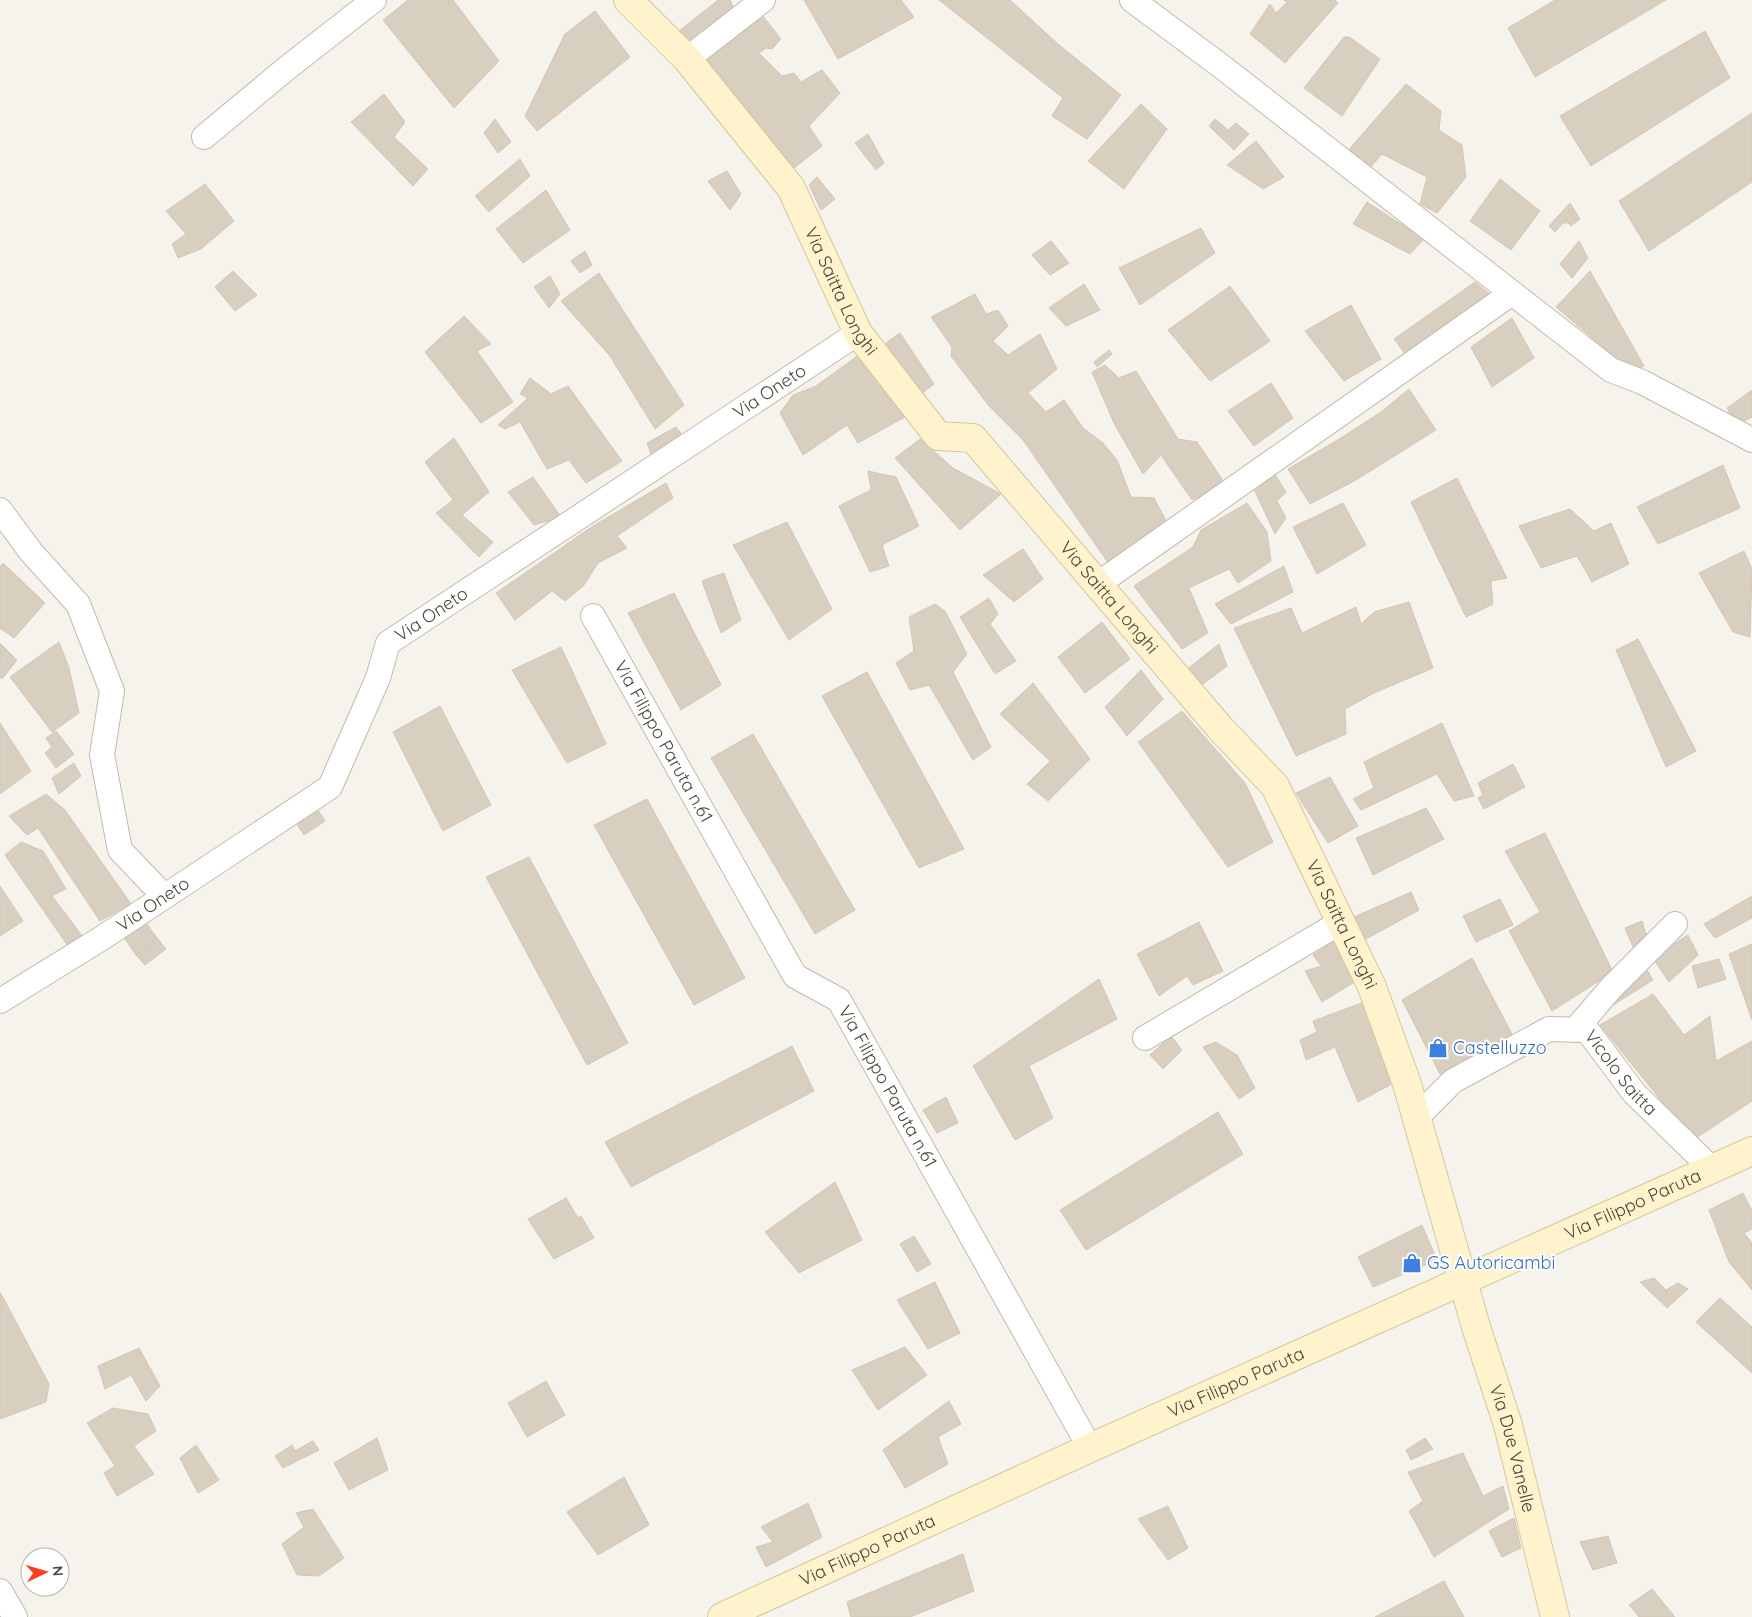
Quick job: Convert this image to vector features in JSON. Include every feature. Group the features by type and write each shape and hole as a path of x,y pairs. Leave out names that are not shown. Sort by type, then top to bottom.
{"street":[{"path":"204,137 287,68 374,0"},
{"name":"Via Saitta Longhi","path":"628,0 687,59 791,188 858,333 938,436 973,438 1220,728 1276,786 1372,987 1407,1084 1464,1282"},
{"path":"687,59 763,0"},
{"path":"1132,0 1221,66 1611,370 1642,382 1752,440"},
{"path":"1098,584 1512,292"},
{"name":"Via Oneto","path":"0,1001 102,938 330,787 378,678 388,643 858,333"},
{"path":"0,510 30,552 78,604 112,691 102,755 120,850 164,896"},
{"name":"Via Filippo Paruta n.61","path":"593,616 795,976 840,1000 1090,1448"},
{"path":"1146,1038 1341,922"},
{"path":"1575,1030 1611,988 1675,924"},
{"name":"Vicolo Saitta","path":"1416,1118 1453,1081 1549,1029 1587,1030 1634,1093 1712,1169"},
{"name":"Via Filippo Paruta","path":"722,1617 1090,1448 1464,1282 1752,1151"},
{"name":"Via Due Vanelle","path":"1464,1282 1476,1327 1508,1425 1555,1617"},
{"path":"0,1591 15,1617"}],"building":[{"path":"408,0 453,0 499,61 454,108 383,20"},
{"path":"718,0 730,0 734,9 687,46 678,32"},
{"path":"804,0 901,0 914,17 838,59"},
{"path":"939,0 1010,0 1058,44 1121,95 1087,139 1052,116 1063,98"},
{"path":"1284,0 1335,0 1338,3 1285,63 1250,34 1270,4 1276,13 1287,2"},
{"path":"1555,0 1666,0 1535,77 1508,28"},
{"path":"595,11 630,57 537,131 525,116 565,34"},
{"path":"762,15 781,39 772,49 766,48 759,53 782,76 794,73 801,82 822,70 840,93 809,126 822,146 789,172 745,108 704,63"},
{"path":"1705,31 1730,78 1591,166 1560,116"},
{"path":"1344,37 1349,37 1380,59 1342,116 1304,88"},
{"path":"1406,84 1441,111 1439,130 1462,145 1466,177 1437,213 1420,204 1427,177 1382,154 1370,168 1346,153"},
{"path":"384,94 405,122 394,137 428,169 413,186 351,122"},
{"path":"1141,104 1167,129 1124,189 1088,161"},
{"path":"1752,113 1752,182 1649,251 1619,201"},
{"path":"495,119 511,142 498,153 484,133"},
{"path":"1215,119 1228,130 1236,123 1249,134 1234,150 1209,126"},
{"path":"868,134 884,163 876,170 855,143"},
{"path":"1256,141 1284,177 1263,189 1227,165"},
{"path":"520,159 530,176 489,212 475,196"},
{"path":"727,171 741,194 730,210 708,181"},
{"path":"817,177 835,199 821,210 809,185"},
{"path":"1500,179 1540,211 1511,250 1470,221"},
{"path":"205,184 234,221 201,249 178,258 172,244 186,234 166,211"},
{"path":"546,190 570,230 523,263 496,229"},
{"path":"1367,202 1424,239 1410,254 1353,224"},
{"path":"1570,203 1580,219 1571,226 1568,223 1563,223 1555,232 1549,226"},
{"path":"1201,228 1215,253 1140,305 1119,268"},
{"path":"1051,241 1069,263 1050,275 1032,255"},
{"path":"1579,241 1588,258 1572,278 1560,264"},
{"path":"585,251 592,265 580,273 571,261"},
{"path":"233,271 257,295 235,311 215,287"},
{"path":"1590,271 1644,366 1632,372 1556,307"},
{"path":"599,273 684,405 655,429 610,356 561,301"},
{"path":"550,276 560,294 549,308 534,287"},
{"path":"1475,282 1493,297 1406,355 1394,339"},
{"path":"1084,284 1100,310 1066,326 1049,308"},
{"path":"1230,286 1270,341 1210,381 1168,330"},
{"path":"975,294 986,314 998,310 1008,326 993,341 1008,355 1040,334 1057,369 1028,393 1046,412 1064,400 1083,428 1103,443 1117,460 1131,497 1154,498 1168,524 1109,564 1023,440 989,406 951,356 952,347 931,317"},
{"path":"1351,305 1381,359 1344,381 1305,331"},
{"path":"464,316 491,344 477,351 513,402 481,423 425,352"},
{"path":"1512,318 1534,358 1492,387 1471,347"},
{"path":"900,333 934,384 921,394 886,343"},
{"path":"1109,350 1112,354 1097,367 1094,362"},
{"path":"863,352 905,417 858,443 847,425 803,455 780,413 793,395 816,386"},
{"path":"1105,365 1119,378 1136,371 1178,439 1197,442 1226,485 1192,500 1161,455 1143,474 1114,423 1092,372"},
{"path":"530,378 551,394 568,386 622,461 586,483 569,460 547,469 520,422 505,429 498,425 528,398 520,394"},
{"path":"1271,383 1293,418 1254,446 1228,411"},
{"path":"1409,389 1436,430 1356,480 1310,504 1288,469 1381,412"},
{"path":"1752,390 1752,417 1737,425 1727,408"},
{"path":"676,427 683,436 653,459 647,443"},
{"path":"454,438 489,492 462,515 493,542 479,557 436,513 453,500 425,462"},
{"path":"920,439 953,468 1001,494 960,530 895,458"},
{"path":"1723,465 1740,508 1658,544 1637,507"},
{"path":"868,471 896,477 919,526 882,545 889,566 870,572 839,506 871,490"},
{"path":"1274,473 1286,492 1277,501 1286,518 1275,534 1252,485"},
{"path":"533,477 561,517 534,525 508,492"},
{"path":"1457,478 1507,578 1491,581 1493,604 1466,617 1411,502"},
{"path":"666,483 673,498 617,536 627,548 598,563 584,585 565,601 552,591 515,620 496,593 593,526"},
{"path":"1247,503 1267,532 1271,561 1238,583 1229,569 1189,588 1208,633 1182,649 1134,586 1193,547 1201,530"},
{"path":"1343,503 1366,545 1317,574 1293,527"},
{"path":"1570,509 1594,531 1611,523 1629,564 1592,582 1577,556 1541,568 1519,526"},
{"path":"787,522 832,609 789,640 733,545"},
{"path":"1023,549 1043,579 1014,602 983,575"},
{"path":"1744,551 1752,569 1750,637 1733,632 1699,573"},
{"path":"3,563 45,603 14,638 0,628 0,567"},
{"path":"1284,566 1293,592 1231,624 1215,604"},
{"path":"724,573 741,620 721,633 702,581"},
{"path":"674,593 721,685 681,710 628,613"},
{"path":"989,598 998,614 990,624 1016,661 995,674 960,617"},
{"path":"1409,602 1433,668 1374,693 1345,709 1346,734 1296,756 1234,628 1291,608 1302,633 1356,607 1361,624 1374,612"},
{"path":"935,604 945,611 967,654 953,672 991,747 973,760 929,685 910,690 896,663 914,651 909,617"},
{"path":"1102,622 1130,659 1085,693 1058,657"},
{"path":"1638,639 1696,751 1666,767 1616,650"},
{"path":"59,642 69,668 79,713 52,732 10,677"},
{"path":"0,643 17,660 2,679 0,677"},
{"path":"1219,644 1227,666 1203,684 1186,670"},
{"path":"561,647 606,744 567,763 512,670"},
{"path":"1141,670 1163,699 1127,736 1105,707"},
{"path":"867,672 964,849 919,868 822,696"},
{"path":"1033,683 1090,759 1048,801 1027,784 1050,761 1000,714"},
{"path":"440,706 491,805 443,831 393,732"},
{"path":"1182,711 1245,783 1273,842 1228,867 1138,742"},
{"path":"0,723 31,771 0,794"},
{"path":"1442,723 1474,796 1454,801 1437,774 1361,810 1353,799 1374,788 1364,762"},
{"path":"56,731 74,754 56,768 45,753 52,747 46,738"},
{"path":"753,734 855,910 815,934 711,758"},
{"path":"74,763 81,776 59,794 52,778"},
{"path":"1513,764 1525,787 1484,809 1478,798 1483,795 1478,783"},
{"path":"1330,777 1358,826 1328,843 1296,793"},
{"path":"46,794 65,810 131,904 100,921 38,828 27,835 9,816"},
{"path":"647,799 745,978 694,1005 594,825"},
{"path":"314,804 325,821 304,835 293,818"},
{"path":"1426,808 1444,839 1373,875 1356,838"},
{"path":"1545,833 1613,972 1552,1011 1509,931 1540,912 1505,851"},
{"path":"21,842 43,851 66,889 52,896 83,937 68,946 5,855"},
{"path":"529,857 628,1043 587,1065 486,877"},
{"path":"0,886 23,921 0,936"},
{"path":"1411,892 1419,910 1366,939 1354,917"},
{"path":"1752,896 1752,918 1715,938 1704,924"},
{"path":"1500,899 1513,925 1476,942 1463,916"},
{"path":"144,920 157,938 136,955 123,936"},
{"path":"1642,921 1648,941 1636,954 1625,928"},
{"path":"1199,922 1223,971 1193,985 1187,976 1159,996 1137,954"},
{"path":"1688,935 1698,955 1669,982 1653,958"},
{"path":"157,938 166,949 145,965 136,955"},
{"path":"1335,941 1356,981 1322,1002 1305,971 1321,966 1313,955"},
{"path":"1752,944 1752,1020 1729,954"},
{"path":"1472,958 1514,1038 1440,1074 1402,1000"},
{"path":"1719,959 1726,979 1698,988 1692,966"},
{"path":"1642,961 1653,980 1605,1010"},
{"path":"1099,979 1117,1019 1029,1066 1053,1118 1015,1140 973,1066"},
{"path":"1653,994 1684,1035 1710,1016 1716,1061 1752,1041 1752,1101 1693,1140 1600,1025"},
{"path":"1367,1001 1391,1071 1390,1085 1358,1102 1335,1047 1306,1060 1300,1040 1317,1032 1313,1021"},
{"path":"1171,1036 1182,1050 1163,1069 1150,1055"},
{"path":"1216,1042 1237,1055 1255,1088 1239,1099 1203,1047"},
{"path":"792,1046 814,1091 631,1187 605,1142"},
{"path":"946,1097 958,1123 937,1133 923,1110"},
{"path":"1218,1112 1243,1154 1086,1250 1060,1210"},
{"path":"835,1182 862,1240 799,1273 765,1232"},
{"path":"1743,1193 1752,1211 1752,1229 1744,1233 1752,1243 1752,1290 1729,1262 1709,1210"},
{"path":"566,1198 578,1218 581,1216 594,1238 554,1259 528,1219"},
{"path":"1422,1225 1437,1260 1373,1287 1358,1257"},
{"path":"914,1236 931,1264 917,1272 900,1244"},
{"path":"1654,1278 1666,1290 1678,1283 1688,1289 1667,1308 1640,1282"},
{"path":"935,1282 960,1333 928,1349 897,1300"},
{"path":"0,1292 49,1384 46,1402 0,1419"},
{"path":"1720,1298 1752,1327 1752,1373 1696,1322"},
{"path":"905,1347 927,1375 878,1410 852,1370"},
{"path":"139,1348 160,1386 146,1401 131,1375 105,1389 98,1366"},
{"path":"546,1381 565,1415 527,1437 508,1403"},
{"path":"949,1401 961,1424 938,1437 948,1464 905,1488 883,1450"},
{"path":"113,1408 148,1414 156,1431 134,1446 154,1474 117,1496 104,1473 115,1466 87,1423"},
{"path":"377,1438 388,1470 349,1490 334,1463"},
{"path":"1425,1438 1433,1449 1411,1460 1406,1450"},
{"path":"313,1441 319,1450 283,1468 275,1456 292,1445 295,1451"},
{"path":"196,1445 219,1480 198,1493 180,1458"},
{"path":"1463,1453 1483,1496 1503,1486 1509,1509 1434,1557 1409,1511 1423,1501 1408,1472"},
{"path":"624,1477 649,1525 598,1555 567,1512"},
{"path":"808,1503 822,1537 766,1567 756,1547 773,1542 761,1527"},
{"path":"1168,1506 1188,1548 1168,1560 1138,1519"},
{"path":"313,1509 344,1558 319,1576 297,1575 282,1544 304,1527 296,1513"},
{"path":"1514,1518 1521,1548 1502,1557 1489,1531"},
{"path":"1608,1536 1617,1563 1593,1570 1580,1542"},
{"path":"963,1554 974,1591 910,1617 851,1617 847,1602"},
{"path":"1444,1581 1464,1617 1375,1617"},
{"path":"1652,1589 1675,1617 1639,1617 1629,1605"}],"place":[{"name":"Castelluzzo","path":"1438,1048"},
{"name":"GS Autoricambi","path":"1412,1263"}]}
